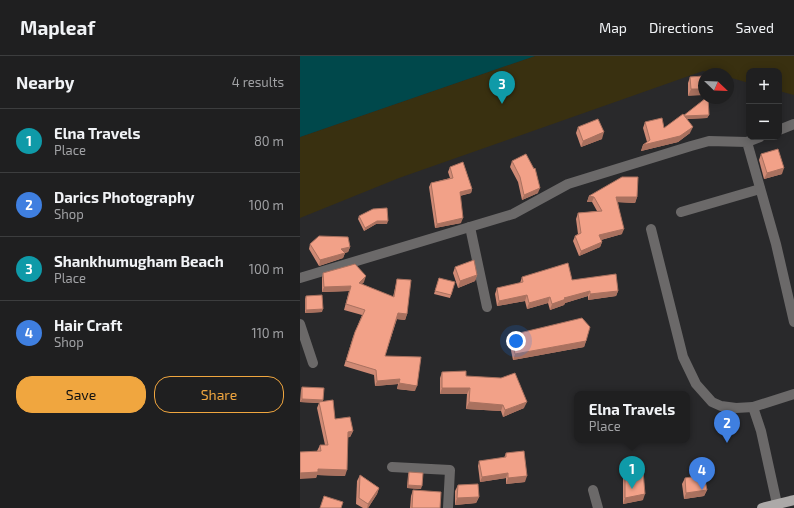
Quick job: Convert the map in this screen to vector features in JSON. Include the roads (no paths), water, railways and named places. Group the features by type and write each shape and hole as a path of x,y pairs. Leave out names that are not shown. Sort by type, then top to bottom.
{"main road":[{"path":"762,508 794,500"}],"street":[{"path":"782,129 794,124"},
{"path":"300,278 513,214 568,184 691,146 709,141 747,142 752,140"},
{"path":"747,142 776,244 794,322"},
{"path":"681,212 760,189"},
{"path":"470,227 487,307"},
{"path":"651,229 683,357 696,384 712,402 721,406 736,408 752,407 794,394"},
{"path":"300,324 313,363"},
{"path":"752,407 761,431 777,504"},
{"path":"392,467 450,470 448,508"},
{"path":"593,490 598,508"}],"water":[{"path":"300,56 535,56 300,137"}],"place":[{"name":"Shankhumugham Beach","path":"502,104"},
{"name":"Darics Photography","path":"727,443"},
{"name":"Elna Travels","path":"632,489"},
{"name":"Hair Craft","path":"702,490"}]}
